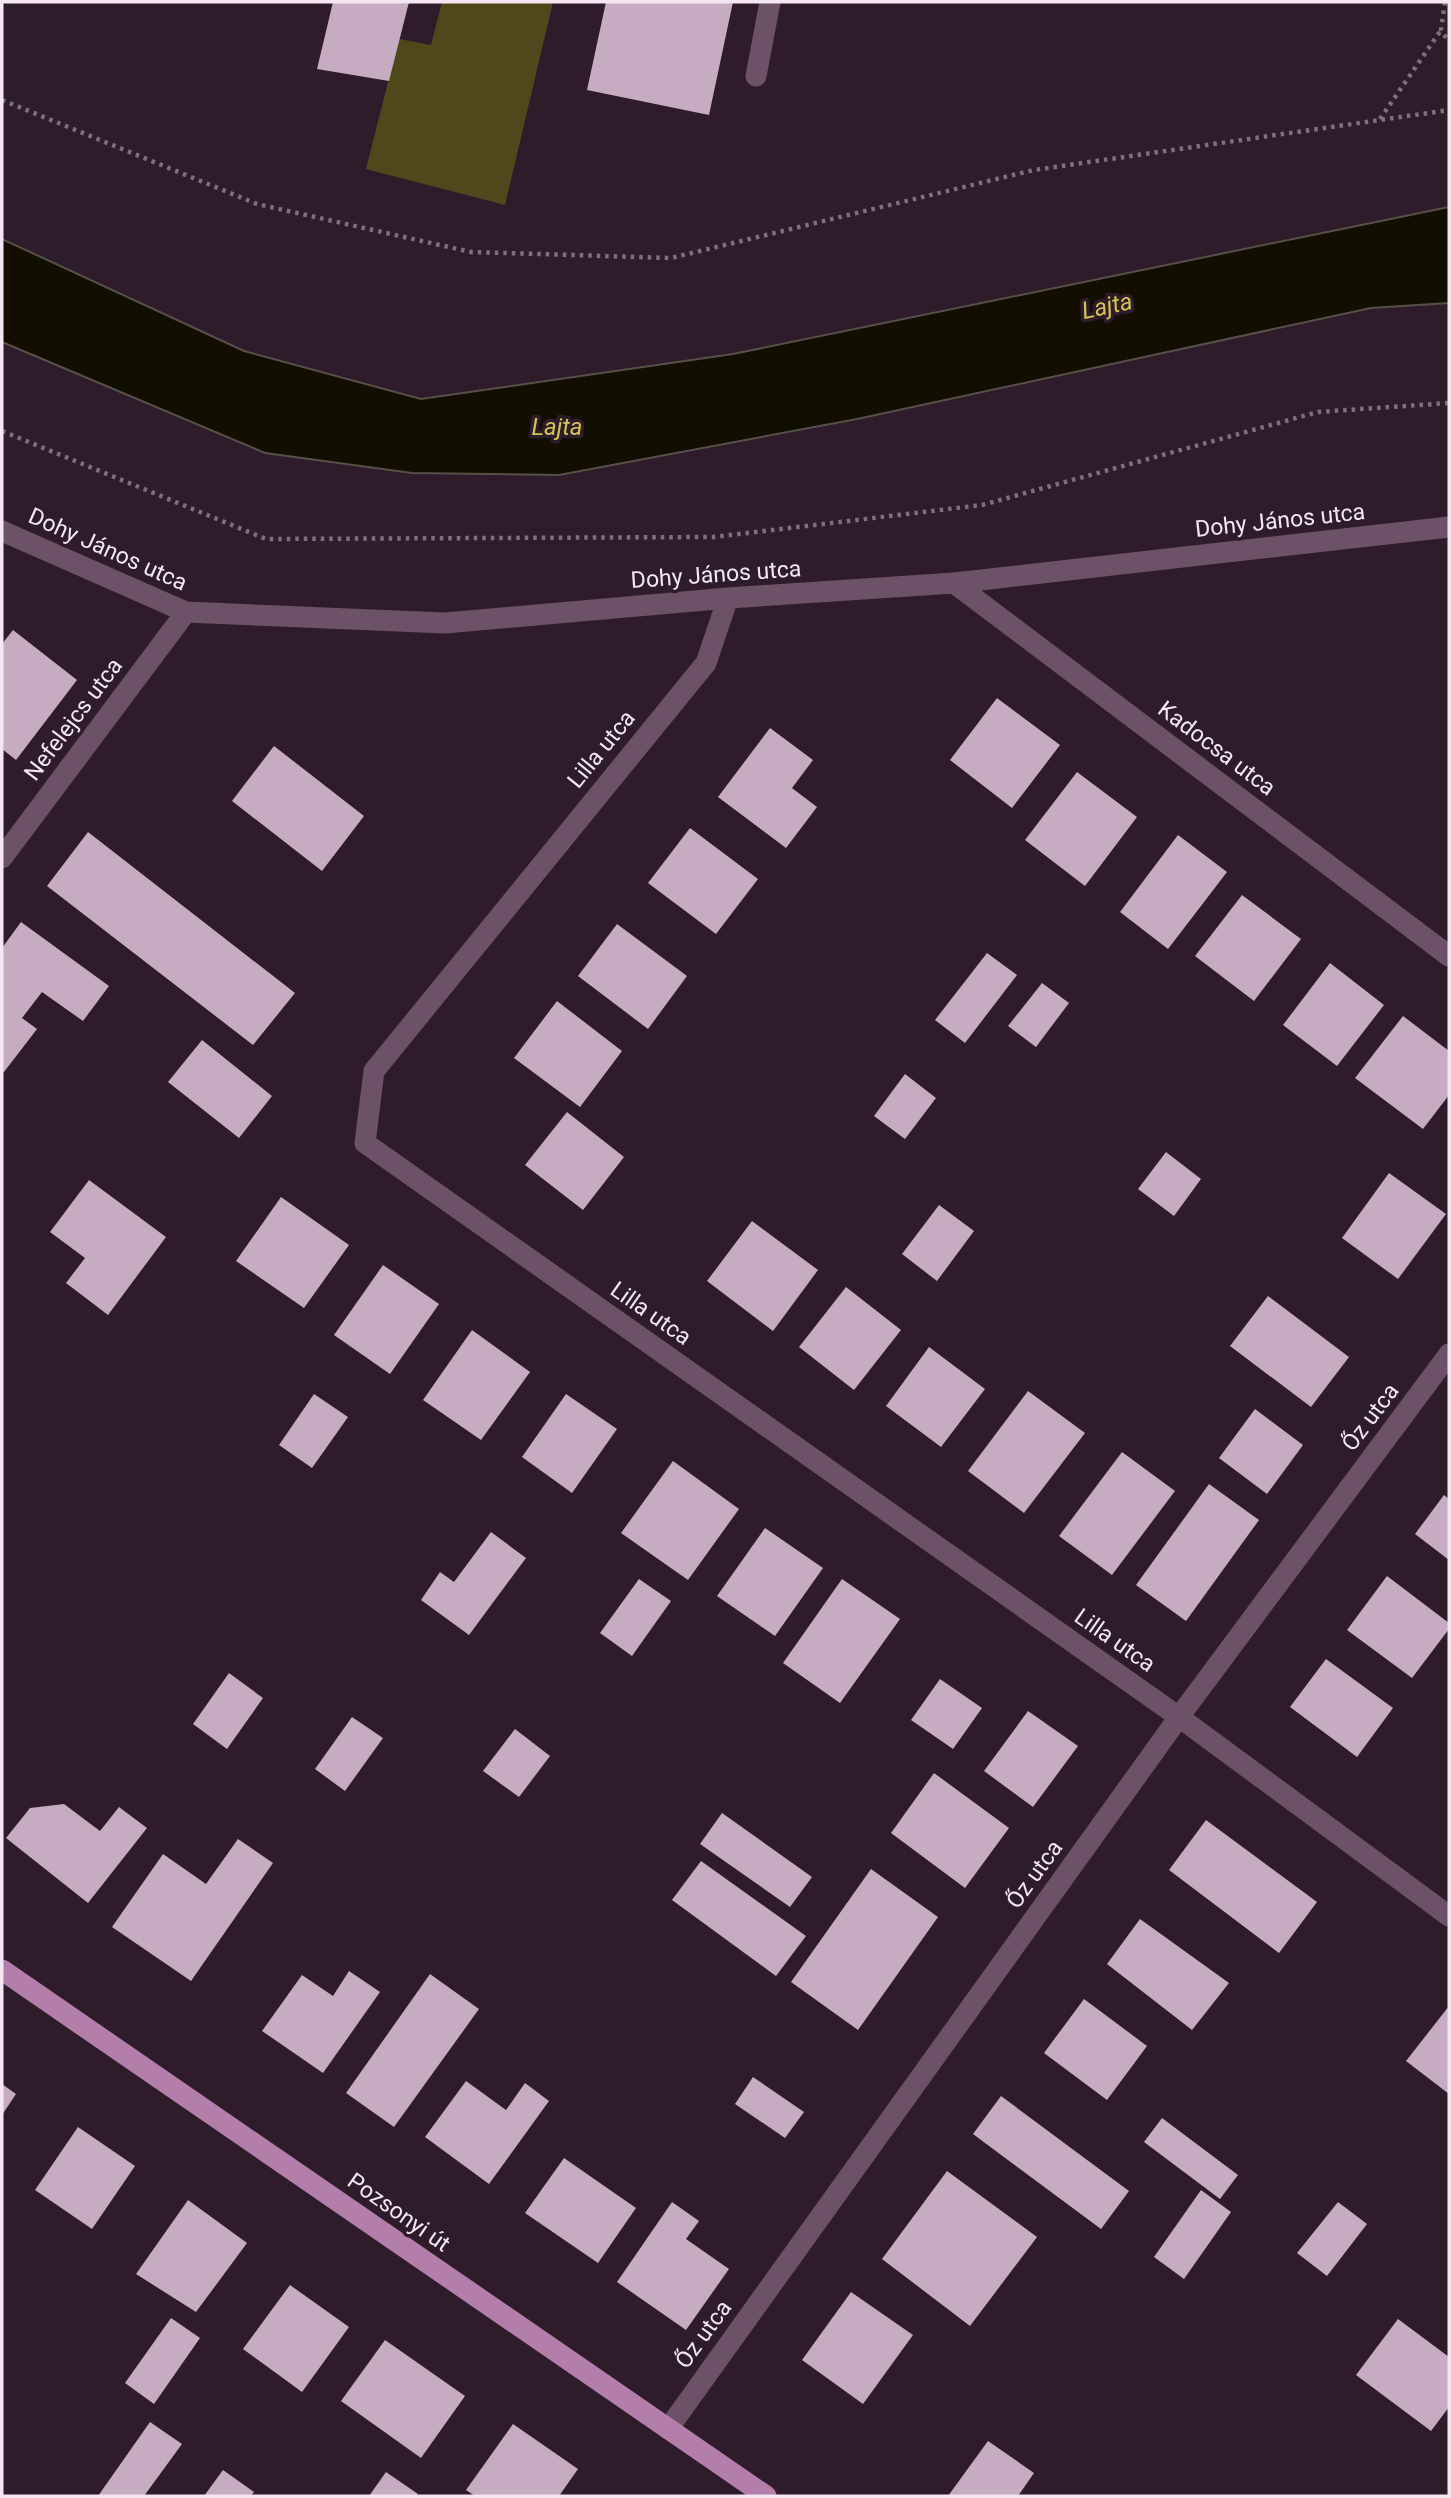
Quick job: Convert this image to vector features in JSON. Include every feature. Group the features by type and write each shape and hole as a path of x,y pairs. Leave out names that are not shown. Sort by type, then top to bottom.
{"main road":[{"name":"Pozsonyi út","path":"2,1970 766,2496"}],"street":[{"path":"756,76 770,2"},
{"name":"Dohy János utca","path":"2,531 186,612 445,623 728,598 954,583 1449,527"},
{"name":"Kadocsa utca","path":"954,583 1449,956"},
{"name":"Lilla utca","path":"728,598 705,663 374,1070 365,1143 1179,1717 1449,1916"},
{"name":"Nefelejcs utca","path":"2,858 186,612"},
{"name":"Őz utca","path":"668,2428 1179,1717 1449,1354"}],"path":[{"path":"1380,119 1441,30 1445,2"},
{"path":"1441,30 1449,42"},
{"path":"2,100 257,204 471,252 671,258 1034,170 1449,110"},
{"path":"2,431 265,539 715,537 982,505 1318,412 1449,404"}],"shaded area":[{"path":"442,2 553,2 505,205 366,169 399,39 431,45"}],"water":[{"name":"Lajta","path":"1449,207 1449,303 1371,308 857,419 559,475 412,473 265,453 2,342 2,239 244,351 421,399 733,354"}],"building":[{"path":"333,2 409,2 389,81 317,69"},
{"path":"606,2 733,2 709,115 587,90"},
{"path":"13,630 77,680 16,760 2,749 2,644"},
{"path":"997,698 1060,745 1012,808 950,760"},
{"path":"770,728 813,760 792,788 817,807 786,848 718,797"},
{"path":"274,746 364,816 322,871 232,801"},
{"path":"1077,772 1137,817 1085,886 1025,840"},
{"path":"690,828 758,879 716,934 648,883"},
{"path":"88,832 295,993 253,1045 47,886"},
{"path":"1178,835 1227,872 1168,949 1120,912"},
{"path":"1242,895 1301,939 1254,1001 1195,956"},
{"path":"21,922 109,986 83,1021 42,992 22,1018 37,1029 4,1072 2,948"},
{"path":"617,924 687,976 648,1029 578,976"},
{"path":"987,953 1017,975 965,1043 935,1020"},
{"path":"1330,963 1384,1005 1337,1066 1283,1025"},
{"path":"1042,983 1069,1003 1036,1047 1008,1026"},
{"path":"557,1001 622,1051 580,1107 514,1058"},
{"path":"1403,1016 1449,1051 1449,1095 1423,1129 1355,1078"},
{"path":"202,1040 272,1096 239,1138 168,1082"},
{"path":"905,1074 936,1098 905,1139 874,1116"},
{"path":"567,1112 624,1157 583,1210 525,1165"},
{"path":"1166,1152 1201,1179 1174,1216 1138,1189"},
{"path":"1389,1173 1446,1214 1398,1279 1342,1238"},
{"path":"89,1180 166,1237 108,1315 66,1283 85,1258 50,1232"},
{"path":"281,1197 349,1245 304,1308 236,1261"},
{"path":"939,1205 974,1231 937,1281 902,1254"},
{"path":"752,1221 818,1270 773,1331 707,1281"},
{"path":"383,1265 439,1304 390,1374 334,1335"},
{"path":"846,1287 901,1330 854,1390 799,1347"},
{"path":"1268,1296 1349,1357 1311,1407 1230,1346"},
{"path":"472,1330 530,1372 481,1440 423,1400"},
{"path":"929,1347 985,1389 941,1447 886,1406"},
{"path":"1028,1391 1085,1433 1024,1513 968,1471"},
{"path":"314,1394 348,1417 312,1468 279,1445"},
{"path":"566,1394 617,1429 572,1493 522,1457"},
{"path":"1255,1409 1303,1445 1267,1494 1219,1458"},
{"path":"1122,1452 1175,1491 1112,1575 1059,1536"},
{"path":"673,1461 739,1509 688,1580 621,1533"},
{"path":"1209,1484 1259,1520 1186,1621 1136,1585"},
{"path":"1444,1495 1449,1499 1449,1560 1415,1534"},
{"path":"765,1528 823,1568 775,1636 717,1596"},
{"path":"491,1532 526,1558 469,1635 421,1600 440,1572 454,1582"},
{"path":"1387,1576 1449,1623 1449,1629 1412,1678 1347,1630"},
{"path":"639,1579 671,1601 632,1656 600,1633"},
{"path":"842,1579 900,1619 840,1703 783,1663"},
{"path":"1326,1659 1393,1708 1357,1757 1290,1707"},
{"path":"229,1673 263,1698 227,1749 193,1724"},
{"path":"940,1679 982,1708 953,1749 911,1720"},
{"path":"1028,1711 1078,1746 1033,1807 984,1771"},
{"path":"352,1717 383,1738 345,1791 315,1769"},
{"path":"515,1729 550,1756 519,1797 483,1771"},
{"path":"934,1773 1009,1828 965,1888 891,1833"},
{"path":"64,1804 100,1831 119,1807 147,1828 88,1903 6,1838 30,1808"},
{"path":"722,1813 812,1877 790,1907 700,1844"},
{"path":"1206,1820 1317,1902 1279,1953 1169,1870"},
{"path":"238,1839 273,1863 191,1981 112,1927 163,1854 206,1884"},
{"path":"701,1861 806,1936 776,1976 672,1900"},
{"path":"871,1869 938,1917 858,2030 791,1982"},
{"path":"1140,1919 1229,1983 1192,2030 1107,1964"},
{"path":"349,1971 380,1992 323,2073 262,2031 302,1975 333,1996"},
{"path":"430,1974 479,2009 394,2127 346,2093"},
{"path":"1084,1999 1147,2046 1107,2100 1044,2053"},
{"path":"1449,2006 1449,2094 1406,2061"},
{"path":"753,2077 804,2112 785,2138 735,2104"},
{"path":"466,2081 506,2110 525,2083 549,2101 489,2184 425,2137"},
{"path":"2,2084 16,2094 2,2115"},
{"path":"1001,2096 1129,2191 1101,2229 973,2134"},
{"path":"1162,2118 1238,2175 1220,2199 1144,2142"},
{"path":"78,2127 135,2166 92,2229 35,2190"},
{"path":"564,2158 636,2208 598,2263 525,2213"},
{"path":"947,2171 1037,2237 970,2326 882,2259"},
{"path":"1201,2190 1231,2212 1184,2279 1154,2257"},
{"path":"188,2200 247,2243 196,2312 136,2274"},
{"path":"672,2202 699,2221 686,2239 729,2269 686,2330 617,2282"},
{"path":"1338,2202 1367,2224 1327,2276 1297,2253"},
{"path":"290,2285 349,2327 302,2392 243,2349"},
{"path":"851,2292 913,2335 863,2404 802,2360"},
{"path":"171,2318 200,2338 154,2404 125,2383"},
{"path":"1398,2319 1449,2357 1449,2407 1431,2431 1356,2375"},
{"path":"385,2340 465,2396 421,2458 341,2401"},
{"path":"150,2422 182,2444 144,2496 98,2496"},
{"path":"513,2424 578,2469 559,2496 475,2496 466,2490"},
{"path":"988,2441 1034,2473 1018,2496 948,2496"},
{"path":"223,2470 254,2492 251,2496 204,2496"},
{"path":"386,2472 418,2494 369,2496"}]}
